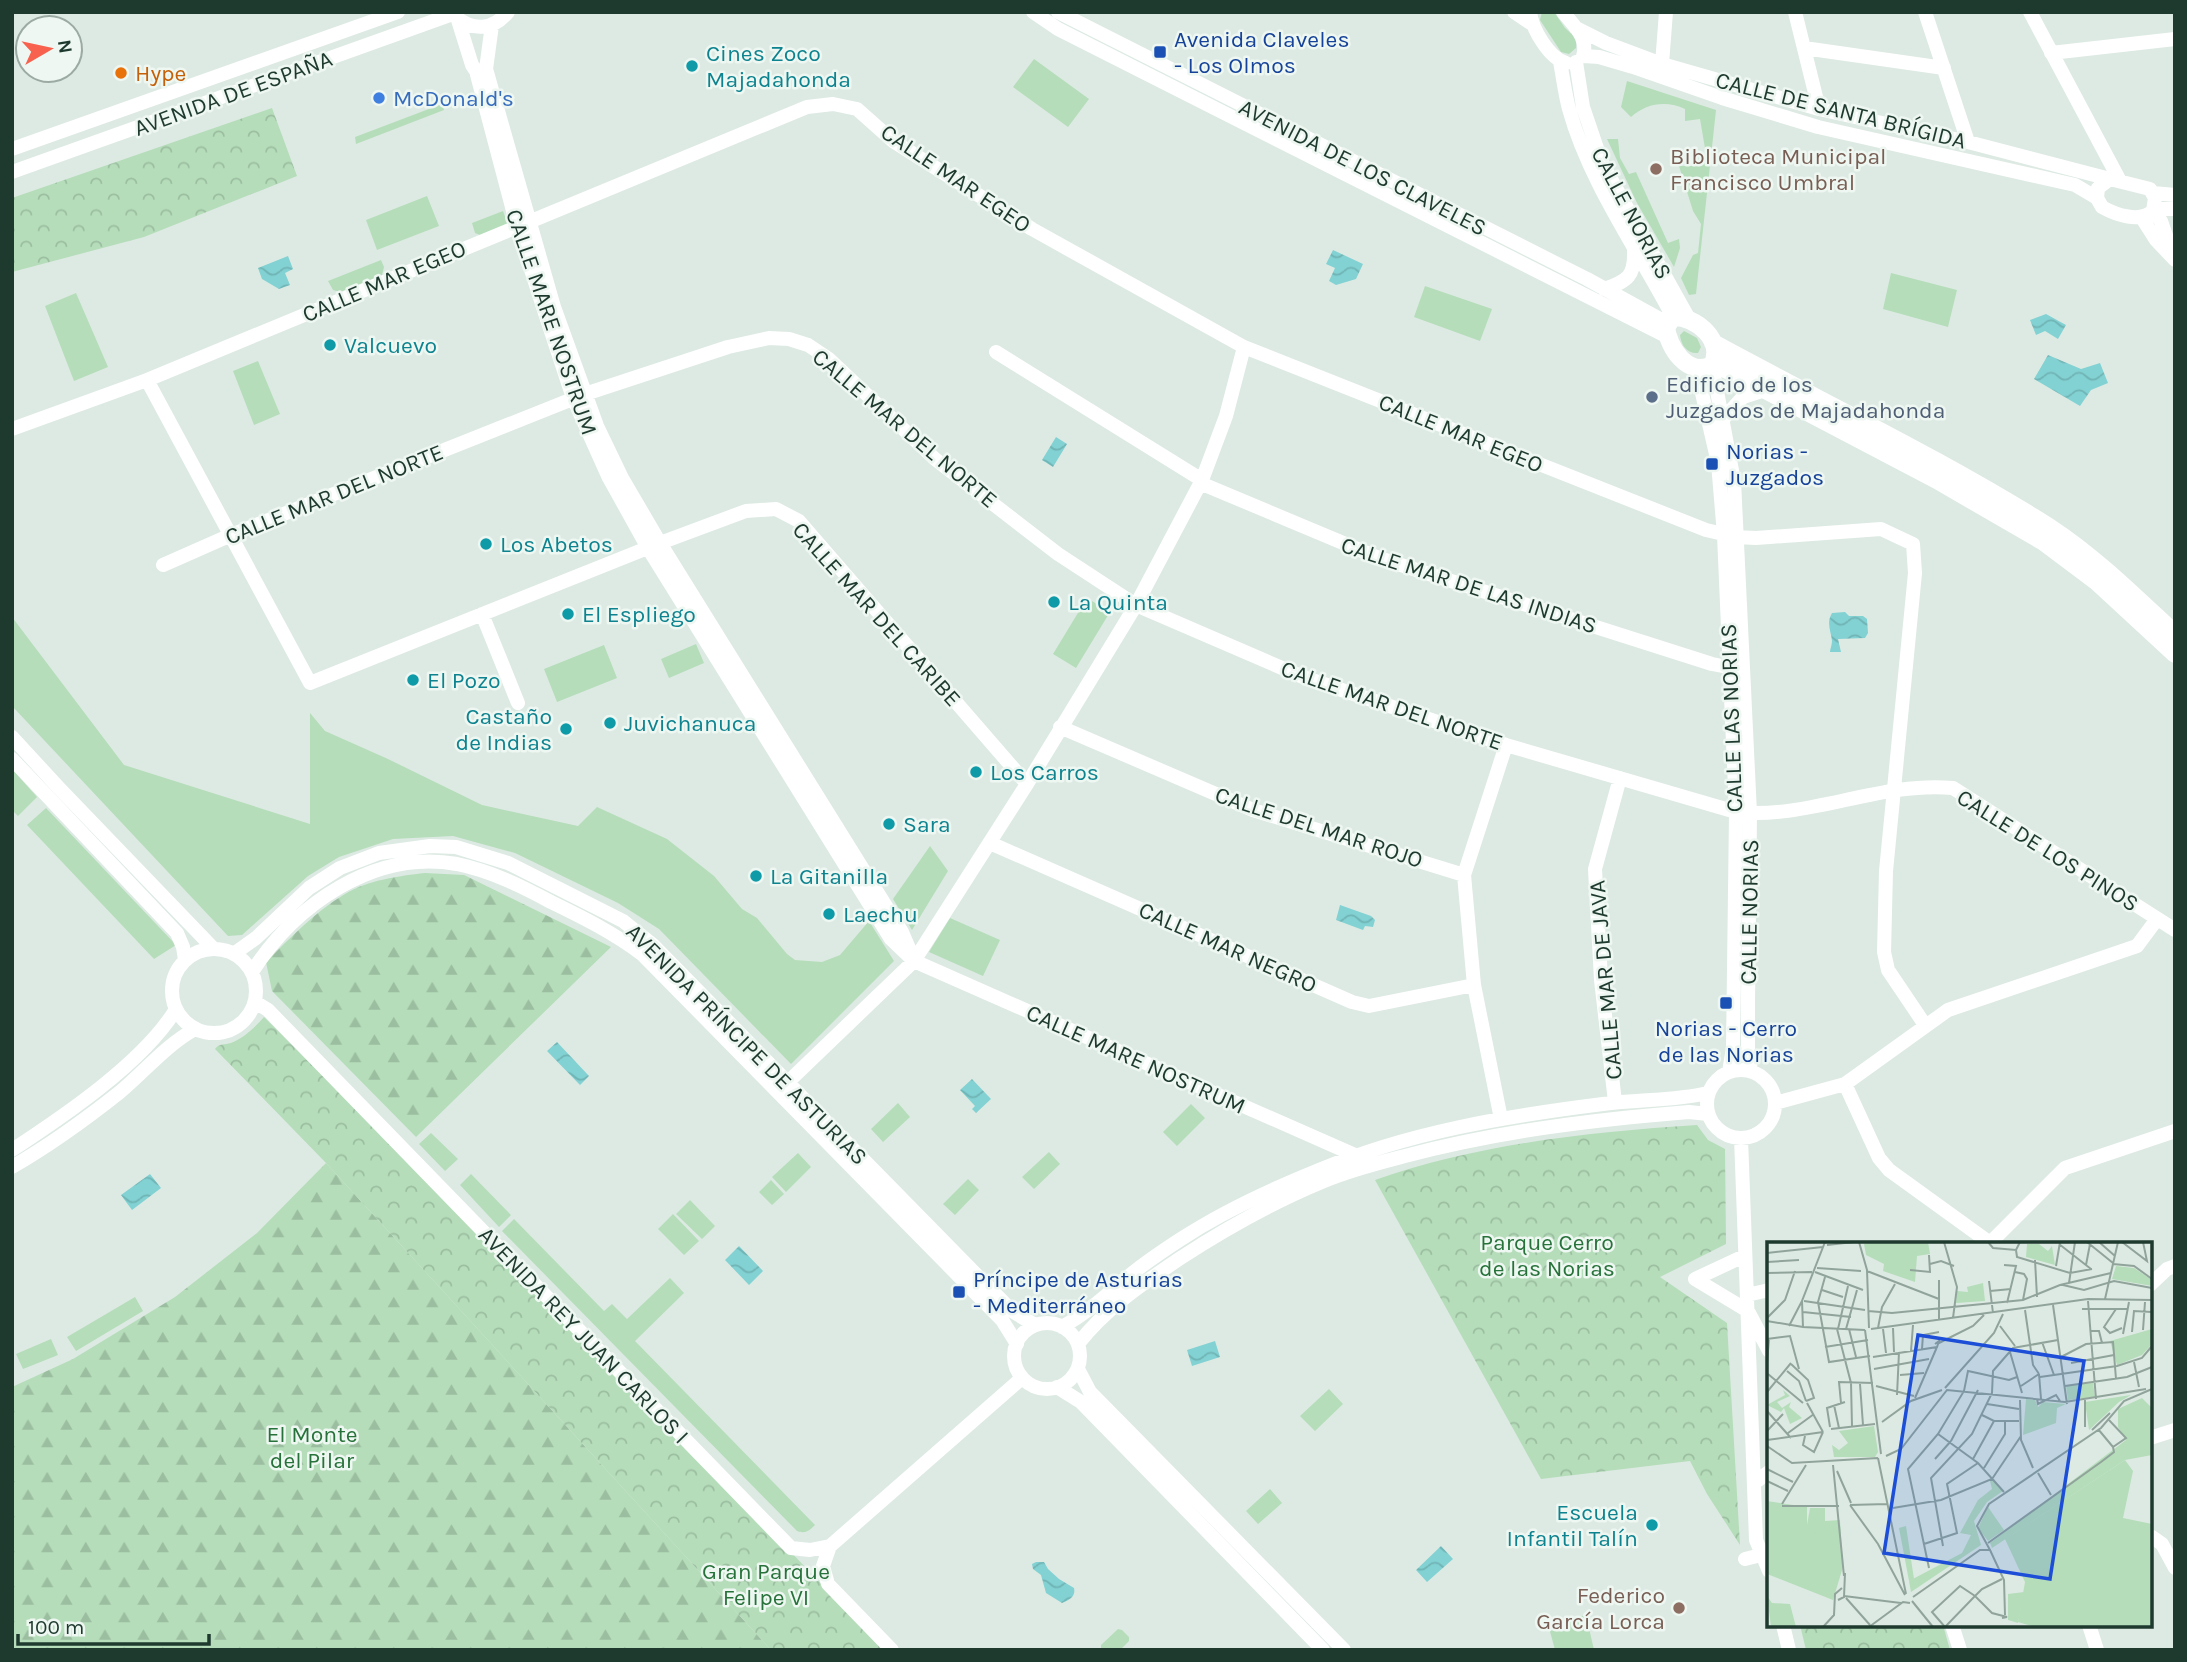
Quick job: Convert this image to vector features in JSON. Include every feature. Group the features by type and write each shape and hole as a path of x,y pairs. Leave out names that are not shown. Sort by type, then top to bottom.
{"street":[{"name":"AVENIDA DE ESPAÑA","path":"12,149 398,12"},
{"path":"454,14 473,27 492,25 502,20 509,12"},
{"path":"1033,12 1058,29 1674,324 1700,325 1713,343 1715,354 1707,365 1718,463 1730,536 1881,529 1913,544 1915,573 1886,871 1884,953 1888,971 1925,1026"},
{"name":"AVENIDA DE LOS CLAVELES","path":"1058,12 1674,324"},
{"path":"1514,12 1531,18 1560,61"},
{"name":"CALLE NORIAS","path":"1563,12 1584,40 1585,49 1579,59 1583,107 1602,163 1674,324"},
{"path":"1662,64 1666,12"},
{"path":"1795,12 1819,109"},
{"path":"1924,12 1968,142"},
{"path":"2030,12 2115,180 2101,184 2096,198"},
{"name":"AVENIDA DE ESPAÑA","path":"12,172 454,14"},
{"name":"CALLE MARE NOSTRUM","path":"454,14 472,65 483,66"},
{"name":"CALLE MARE NOSTRUM","path":"492,25 483,66 523,223 554,307 579,396 654,545 902,932 914,961 1357,1156"},
{"name":"CALLE DE SANTA BRÍGIDA","path":"1576,28 1606,43 1662,64 1819,109 1968,142 2145,186 2153,193 2175,195"},
{"path":"2051,53 2175,39"},
{"path":"1804,48 1944,68"},
{"name":"CALLE DE SANTA BRÍGIDA","path":"1560,61 1568,64 1579,59 1599,57 1818,127 2075,184 2096,198 2106,209 2150,212 2175,209"},
{"name":"CALLE NORIAS","path":"1560,61 1570,110 1592,167 1674,324"},
{"name":"CALLE MAR EGEO","path":"12,429 146,380 807,107 833,104 857,109 893,141 1032,229 1244,347 1706,530 1730,536"},
{"path":"2153,193 2155,204 2150,212 2156,240 2173,254"},
{"path":"2173,254 2175,224"},
{"path":"1604,289 1622,283 1629,277 1634,267 1634,249"},
{"path":"1674,324 1674,351 1681,360 1707,365 1768,389 1937,480 2044,542 2096,581 2175,654"},
{"name":"CALLE MAR DEL NORTE","path":"163,565 231,535 579,396 728,347 769,338 789,339 808,345 829,359 935,459 1058,554 1136,605 1303,677 1506,745 1743,813"},
{"path":"1713,343 2051,528 2103,568 2175,635"},
{"path":"788,1082 914,961 1027,785 1136,605 1201,482 1226,416 1244,347"},
{"name":"CALLE MAR DE LAS INDIAS","path":"996,352 1201,482 1379,558 1736,669"},
{"name":"CALLE NORIAS","path":"1707,365 1723,419 1734,481 1730,536 1743,813 1751,1071"},
{"path":"146,380 231,535"},
{"path":"1723,419 1743,397 1768,389"},
{"name":"CALLE MAR DEL CARIBE","path":"231,535 310,683 654,545 746,511 776,509 799,521 1027,785"},
{"path":"482,614 518,703"},
{"name":"CALLE DEL MAR ROJO","path":"1060,727 1252,810 1464,875"},
{"path":"12,737 213,948"},
{"path":"1501,1119 1474,985 1464,875 1506,745"},
{"path":"12,759 177,933 185,960"},
{"name":"CALLE MAR DE JAVA","path":"1615,1102 1601,980 1595,869 1620,778"},
{"name":"CALLE DE LOS PINOS","path":"1743,813 1769,813 1932,786 1953,788 2175,930"},
{"name":"CALLE LAS NORIAS","path":"1729,1072 1734,1048 1743,813"},
{"name":"CALLE MAR NEGRO","path":"990,843 1352,1002 1369,1006 1474,985"},
{"name":"AVENIDA PRÍNCIPE DE ASTURIAS","path":"234,953 256,938 309,888 340,868 379,853 409,847 456,848 508,863 623,921 653,945 1012,1311 1035,1325"},
{"name":"AVENIDA PRÍNCIPE DE ASTURIAS","path":"252,972 266,950 287,930 317,902 348,881 385,867 433,862 456,864 502,877 616,934 643,955 1002,1320 1017,1344"},
{"path":"1775,1102 1845,1084 1948,1010 2137,946 2157,919"},
{"path":"213,948 234,953 245,961 252,972 257,992 250,1014 232,1030 214,1033 195,1029 176,1009 172,983 177,971 193,954 213,948"},
{"name":"AVENIDA REY JUAN CARLOS I","path":"255,1002 268,1010 791,1548 810,1550 829,1546"},
{"path":"12,1150 112,1077 164,1028 176,1009"},
{"path":"12,1167 48,1146 121,1090 174,1041 195,1029"},
{"path":"1740,1069 1751,1071 1768,1083 1775,1102 1769,1123 1761,1131 1741,1138 1721,1132 1708,1114 1708,1093 1713,1083 1729,1072 1740,1069"},
{"path":"1845,1084 1879,1158 1889,1170 1987,1242"},
{"path":"1062,1327 1086,1314 1132,1273 1229,1210 1320,1169 1438,1132 1501,1119 1615,1102 1708,1093"},
{"path":"1078,1344 1094,1324 1150,1278 1234,1224 1324,1181 1439,1147 1528,1129 1689,1112 1708,1114"},
{"path":"1989,1242 2065,1168 2175,1131"},
{"path":"1741,1138 1756,1540 1765,1554 1745,1559"},
{"path":"1744,1256 1695,1279 1748,1311 1767,1347"},
{"path":"2152,1284 2167,1269 2175,1266"},
{"path":"1747,1295 1767,1290"},
{"path":"1044,1323 1062,1327 1078,1344 1078,1369 1066,1383 1057,1387 1038,1388 1022,1378 1015,1362 1017,1344 1024,1333 1035,1325 1044,1323"},
{"path":"1078,1369 1090,1392 1343,1650"},
{"path":"892,1650 828,1584 823,1566 829,1546 1022,1378"},
{"path":"1057,1387 1081,1402 1323,1650"},
{"path":"2152,1437 2175,1430"},
{"path":"1754,1483 1767,1473"},
{"path":"2152,1537 2162,1544 2175,1568"},
{"path":"1783,1627 1789,1650"},
{"path":"1953,1627 1960,1650"},
{"path":"2090,1627 2097,1650"}],"green space":[{"path":"1542,12 1554,12 1576,38 1576,48 1569,54 1561,52 1540,20"},
{"path":"1034,59 1089,99 1068,127 1013,87"},
{"path":"1627,81 1716,110 1696,294 1689,295 1681,278 1693,255 1698,253 1701,224 1693,211 1679,166 1700,166 1701,161 1707,160 1700,119 1685,121 1685,109 1671,104 1650,106 1631,117 1621,107"},
{"path":"442,104 444,110 356,144 355,137"},
{"path":"272,108 297,176 144,237 12,272 12,198"},
{"path":"1607,139 1618,139 1620,158 1629,174 1636,172 1668,243 1679,239 1680,248 1674,267 1637,203"},
{"path":"427,196 439,226 377,250 366,220"},
{"path":"503,211 508,225 480,235 475,233 472,223"},
{"path":"381,260 384,267 382,275 340,292 333,290 328,281"},
{"path":"1891,273 1957,290 1948,327 1883,309"},
{"path":"1425,286 1492,309 1480,341 1414,317"},
{"path":"76,293 108,367 74,381 45,306"},
{"path":"1684,331 1697,338 1701,347 1698,353 1691,352 1683,345 1680,335"},
{"path":"258,361 280,414 254,425 233,371"},
{"path":"1087,598 1110,612 1076,668 1053,654"},
{"path":"12,617 124,765 310,824 310,713 325,731 482,805 578,826 597,807 667,839 714,876 742,909 757,918 795,960 822,962 840,955 869,921 894,961 791,1064 659,929 618,903 515,853 453,836 393,839 339,857 308,876 242,935 228,936 12,706"},
{"path":"696,644 704,663 669,678 661,659"},
{"path":"604,645 617,678 557,702 544,669"},
{"path":"12,769 37,797 18,816 12,810"},
{"path":"46,808 176,945 154,959 27,825"},
{"path":"930,846 948,871 912,930 893,899"},
{"path":"425,873 464,875 611,947 416,1137 272,991 266,962 313,917 345,894 374,882"},
{"path":"950,918 1000,940 983,976 929,952"},
{"name":"Gran Parque Felipe VI","path":"264,1017 576,1331 884,1650 771,1650 326,1163 215,1049 240,1038"},
{"path":"898,1103 910,1117 883,1142 871,1129"},
{"path":"1191,1104 1205,1118 1177,1146 1163,1132"},
{"name":"Parque Cerro de las Norias","path":"1697,1125 1708,1140 1725,1149 1726,1244 1660,1277 1727,1323 1740,1545 1707,1494 1690,1461 1541,1479 1375,1180 1453,1157 1493,1149 1615,1131"},
{"path":"431,1133 458,1159 445,1171 419,1144"},
{"path":"1049,1152 1060,1164 1034,1189 1022,1177"},
{"path":"798,1153 811,1167 786,1192 772,1177"},
{"name":"El Monte del Pilar","path":"326,1163 771,1650 12,1650 12,1387 73,1359 175,1297 257,1233"},
{"path":"471,1174 511,1215 499,1227 460,1185"},
{"path":"968,1179 979,1190 955,1215 943,1204"},
{"path":"771,1180 784,1194 772,1205 759,1192"},
{"path":"690,1200 715,1226 702,1239 676,1214"},
{"path":"673,1214 699,1241 684,1255 658,1229"},
{"path":"514,1219 604,1311 612,1304 627,1319 670,1278 684,1293 635,1341 815,1525 807,1531 797,1531 502,1231"},
{"path":"135,1297 143,1311 76,1351 67,1337"},
{"path":"51,1339 58,1355 23,1369 16,1354"},
{"path":"1329,1389 1343,1404 1315,1431 1300,1416"},
{"path":"1270,1489 1282,1503 1258,1524 1246,1511"},
{"path":"1586,1615 1594,1650 1555,1650 1548,1624"},
{"path":"1800,1627 1944,1627 1950,1650 1806,1650"},
{"path":"1118,1629 1129,1637 1129,1641 1120,1650 1101,1650 1101,1645"}],"water":[{"path":"1333,250 1363,264 1356,279 1336,285 1329,281 1335,268 1326,264"},
{"path":"288,256 293,269 285,273 290,285 279,289 262,279 258,268"},
{"path":"2046,314 2066,325 2058,339 2045,331 2036,335 2030,320"},
{"path":"2048,355 2081,369 2100,363 2108,383 2091,390 2080,406 2034,379"},
{"path":"1056,437 1067,444 1053,467 1042,460"},
{"path":"1845,612 1849,616 1863,616 1867,619 1868,633 1865,638 1838,639 1841,652 1830,652 1830,617 1832,613"},
{"path":"1340,905 1371,916 1375,920 1373,927 1365,926 1363,930 1336,920"},
{"path":"557,1042 589,1076 580,1085 547,1051"},
{"path":"972,1079 991,1099 976,1113 972,1109 975,1106 960,1090"},
{"path":"150,1174 161,1188 132,1210 121,1195"},
{"path":"739,1246 763,1271 749,1285 725,1260"},
{"path":"1215,1341 1220,1357 1192,1366 1187,1350"},
{"path":"1441,1546 1453,1559 1427,1582 1416,1570"},
{"path":"1044,1562 1059,1579 1074,1588 1071,1598 1062,1603 1046,1593 1041,1575 1033,1569 1032,1564"}],"place":[{"name":"Avenida Claveles - Los Olmos","path":"1160,52"},
{"name":"Cines Zoco Majadahonda","path":"692,66"},
{"name":"Hype","path":"121,73"},
{"name":"McDonald's","path":"379,98"},
{"name":"Biblioteca Municipal Francisco Umbral","path":"1656,169"},
{"name":"Valcuevo","path":"330,345"},
{"name":"Edificio de los Juzgados de Majadahonda","path":"1652,397"},
{"name":"Norias - Juzgados","path":"1712,464"},
{"name":"Los Abetos","path":"486,544"},
{"name":"La Quinta","path":"1054,602"},
{"name":"El Espliego","path":"568,614"},
{"name":"El Pozo","path":"413,680"},
{"name":"Juvichanuca","path":"610,723"},
{"name":"Castaño de Indias","path":"566,729"},
{"name":"Los Carros","path":"976,772"},
{"name":"Sara","path":"889,824"},
{"name":"La Gitanilla","path":"756,876"},
{"name":"Laechu","path":"829,914"},
{"name":"Norias - Cerro de las Norias","path":"1726,1003"},
{"name":"Príncipe de Asturias - Mediterráneo","path":"959,1292"},
{"name":"Escuela Infantil Talín","path":"1652,1525"},
{"name":"Federico García Lorca","path":"1679,1608"}]}
